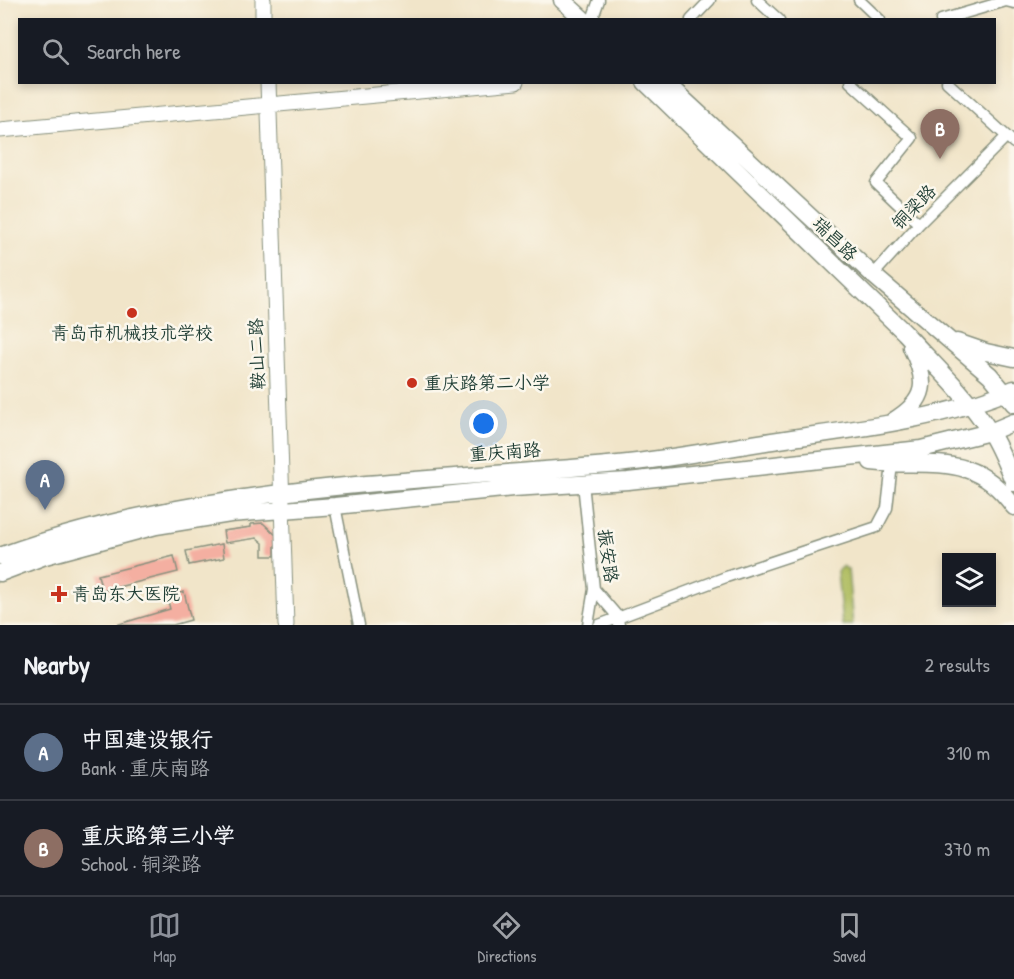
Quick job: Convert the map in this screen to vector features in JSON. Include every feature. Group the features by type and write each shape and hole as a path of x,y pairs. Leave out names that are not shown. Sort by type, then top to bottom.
{"main road":[{"path":"562,0 582,18"},
{"name":"瑞昌路","path":"647,84 905,333 990,432 1014,483"},
{"name":"瑞昌路","path":"667,84 873,275 948,338 1011,396"},
{"path":"889,424 906,413 915,403 921,389 921,366 905,333"},
{"path":"948,338 986,352 1014,358"},
{"name":"重庆南路","path":"0,556 98,524 169,510 312,488 620,464 889,424 1011,396"},
{"name":"重庆南路","path":"0,573 45,556 156,526 230,514 513,488 628,481 921,449 990,432 1014,422"},
{"path":"837,458 892,464 934,462 950,465 970,471 996,488 1014,507"}],"street":[{"path":"263,0 263,18"},
{"path":"593,18 599,0"},
{"path":"693,18 710,0"},
{"path":"757,0 777,18"},
{"path":"859,0 878,18"},
{"path":"949,18 1006,1 1014,3"},
{"name":"鞍山二路","path":"268,84 286,625"},
{"path":"0,130 495,84"},
{"path":"852,84 912,138 876,183 919,224"},
{"path":"949,84 1010,140"},
{"name":"铜梁路","path":"873,275 919,224 1010,140"},
{"path":"599,625 618,621 726,577 877,527 887,508 892,464"},
{"name":"振安路","path":"583,483 594,589 618,621"},
{"path":"335,506 359,625"},
{"path":"588,625 594,589"}],"green space":[{"path":"843,566 848,570 853,625 842,625 837,571"}],"building":[{"path":"263,523 279,538 279,546 275,546 275,556 263,556 263,543 257,538 225,543 223,531"},
{"path":"222,544 224,558 189,565 186,551"},
{"path":"174,556 178,572 102,591 98,575"},
{"path":"184,592 191,620 173,625 116,625 170,609 167,597"}],"place":[{"name":"重庆路第三小学","path":"940,159"},
{"name":"青岛市机械技术学校","path":"132,313"},
{"name":"重庆路第二小学","path":"412,383"},
{"name":"中国建设银行","path":"45,510"},
{"name":"青岛东大医院","path":"59,594"}]}
